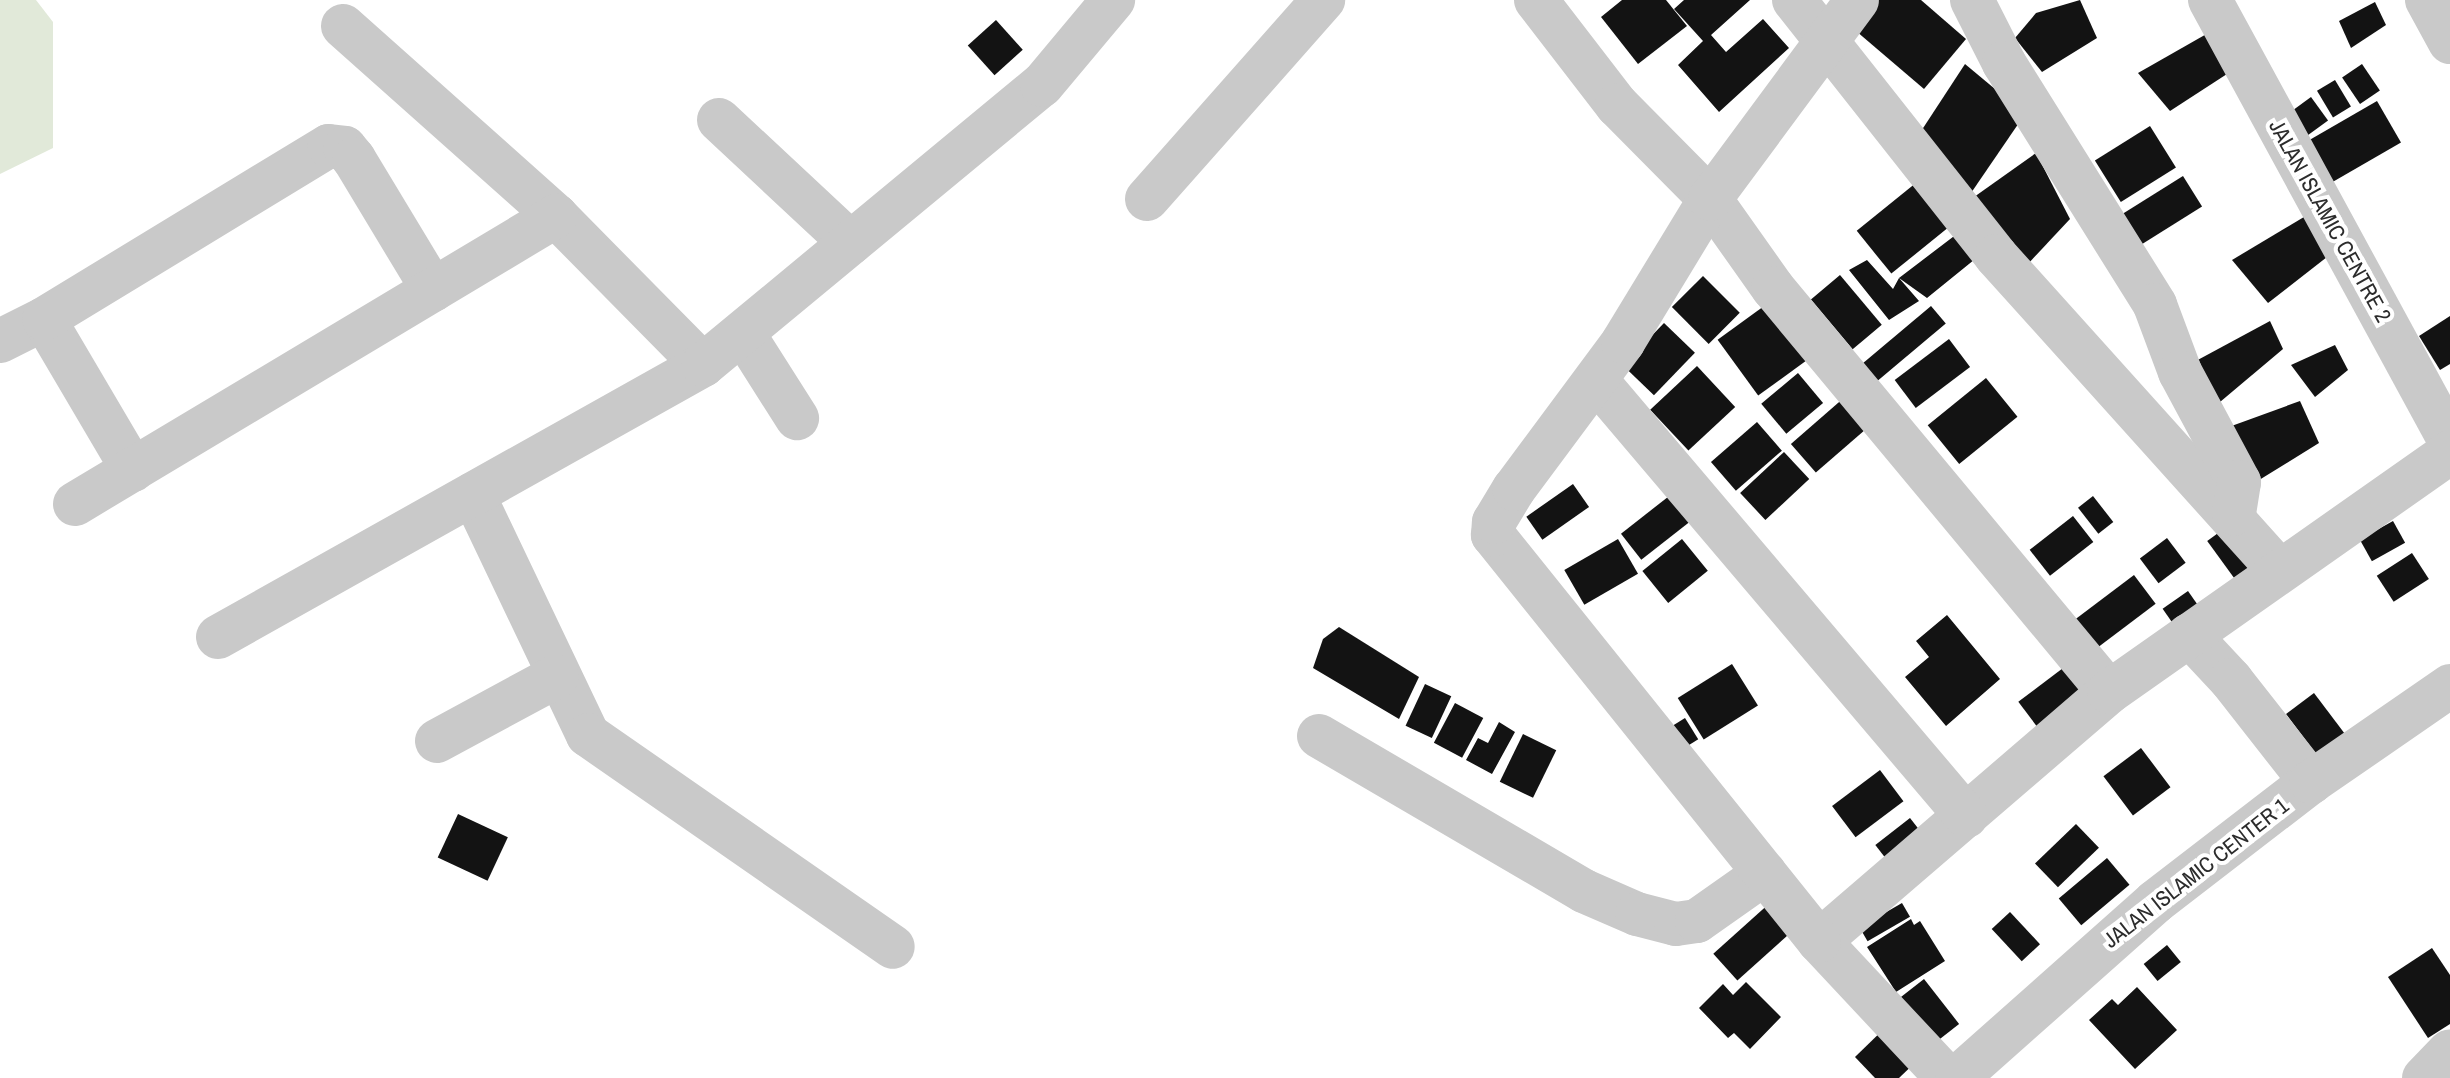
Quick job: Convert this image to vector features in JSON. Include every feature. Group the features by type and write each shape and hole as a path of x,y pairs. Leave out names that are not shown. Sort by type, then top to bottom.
{"street":[{"path":"218,637 703,365 1042,85 1113,0"},
{"path":"1147,199 1323,0"},
{"path":"1536,0 1617,105 1710,199 1773,288 2109,692"},
{"path":"1794,0 1996,256 2234,514 2278,569"},
{"path":"1857,0 1710,199 1674,266 1596,380 1514,489 1494,522 1493,535 1819,941 1947,1078"},
{"path":"1972,0 2004,63 2155,305 2180,372 2239,482 2234,514"},
{"name":"JALAN ISLAMIC CENTRE 2","path":"2210,0 2450,441"},
{"path":"2427,0 2450,42"},
{"path":"343,26 556,216 703,365"},
{"path":"719,120 851,243"},
{"path":"0,341 44,319 329,146 345,148 354,159 433,290"},
{"path":"75,504 556,216"},
{"path":"44,319 133,470"},
{"path":"743,333 797,418"},
{"path":"1596,380 1966,816"},
{"path":"1819,941 2109,692 2278,569 2450,452"},
{"path":"473,494 557,676 588,735 893,947"},
{"path":"2189,635 2231,680 2311,782"},
{"path":"437,741 557,676"},
{"name":"JALAN ISLAMIC CENTER 1","path":"1957,1078 2155,902 2311,782 2450,686"},
{"path":"1319,736 1584,891 1637,914 1676,924 1697,921 1765,873"},
{"path":"2424,1078 2450,1051"}],"green space":[{"path":"0,0 36,0 53,22 53,148 0,174"}],"building":[{"path":"1622,0 1666,0 1687,26 1638,64 1601,17"},
{"path":"1684,0 1750,0 1711,35 1726,52 1763,19 1789,48 1719,112 1678,65 1703,41 1674,9"},
{"path":"1870,0 1921,0 1966,39 1924,89 1849,25"},
{"path":"2080,0 2097,38 2042,72 2015,38 2036,13"},
{"path":"2375,2 2386,25 2351,48 2339,21"},
{"path":"996,20 1023,50 995,75 968,45"},
{"path":"2210,32 2227,74 2170,111 2138,73"},
{"path":"1965,64 2025,114 1971,193 1912,145"},
{"path":"2362,64 2380,91 2360,104 2342,77"},
{"path":"2335,80 2351,107 2333,117 2317,91"},
{"path":"2311,97 2328,120 2301,140 2283,117"},
{"path":"2377,101 2401,143 2327,186 2303,144"},
{"path":"2150,126 2176,168 2121,202 2095,160"},
{"path":"2036,153 2070,219 2026,266 1967,202"},
{"path":"2183,176 2202,207 2134,249 2115,218"},
{"path":"1922,178 1957,221 1891,274 1857,231"},
{"path":"2309,214 2327,257 2268,303 2232,260"},
{"path":"1966,227 1985,251 1927,298 1899,278"},
{"path":"1867,260 1893,289 1899,278 1919,301 1889,320 1849,270"},
{"path":"1840,275 1882,325 1853,349 1811,299"},
{"path":"1703,276 1740,313 1709,344 1672,307"},
{"path":"1771,301 1812,357 1758,396 1718,340"},
{"path":"1931,306 1946,324 1874,384 1859,366"},
{"path":"2450,316 2450,364 2440,370 2419,336"},
{"path":"2270,321 2283,349 2220,402 2181,369"},
{"path":"1664,323 1695,353 1654,395 1623,365"},
{"path":"1949,339 1970,367 1916,408 1895,380"},
{"path":"2335,345 2348,370 2315,397 2291,365"},
{"path":"1697,366 1735,407 1688,451 1650,410"},
{"path":"1798,373 1823,403 1786,434 1761,404"},
{"path":"1986,378 2017,417 1959,464 1928,425"},
{"path":"1846,396 1871,425 1816,473 1791,444"},
{"path":"2300,401 2319,443 2251,485 2226,428"},
{"path":"1757,422 1782,451 1736,491 1711,462"},
{"path":"1784,452 1809,479 1765,520 1740,493"},
{"path":"1573,484 1589,507 1542,540 1526,517"},
{"path":"1673,493 1693,519 1641,560 1621,534"},
{"path":"2093,496 2113,522 2098,534 2078,508"},
{"path":"2073,516 2093,542 2050,576 2030,550"},
{"path":"2393,521 2405,543 2372,561 2360,539"},
{"path":"2225,528 2253,566 2235,579 2207,541"},
{"path":"2167,538 2186,563 2159,583 2140,558"},
{"path":"1618,539 1638,574 1584,605 1564,570"},
{"path":"1682,539 1708,571 1668,603 1642,571"},
{"path":"2412,553 2429,579 2394,602 2377,576"},
{"path":"2134,575 2156,604 2093,651 2072,622"},
{"path":"2188,591 2202,611 2176,628 2163,609"},
{"path":"1947,615 2000,679 1946,726 1905,677 1929,657 1916,641"},
{"path":"1339,627 1419,677 1399,719 1313,668 1323,639"},
{"path":"2071,662 2098,698 2045,738 2018,702"},
{"path":"1732,664 1758,706 1704,739 1678,698"},
{"path":"1425,684 1451,696 1432,738 1406,726"},
{"path":"2314,693 2350,740 2322,761 2286,714"},
{"path":"1455,703 1483,718 1462,758 1434,743"},
{"path":"1685,718 1698,739 1677,752 1664,731"},
{"path":"1499,722 1515,732 1492,774 1466,760 1478,738 1488,743"},
{"path":"1523,734 1556,750 1533,798 1500,782"},
{"path":"2141,748 2170,787 2133,815 2103,776"},
{"path":"1880,770 1903,801 1856,837 1832,806"},
{"path":"458,814 508,837 488,881 438,858"},
{"path":"1910,818 1927,840 1893,867 1875,845"},
{"path":"2076,824 2099,848 2058,887 2035,864"},
{"path":"2107,858 2129,885 2081,925 2059,898"},
{"path":"1772,901 1796,928 1737,981 1713,954"},
{"path":"1902,903 1910,917 1868,941 1860,928"},
{"path":"2010,912 2040,944 2022,961 1992,929"},
{"path":"1911,919 1914,925 1920,921 1945,961 1896,992 1867,947"},
{"path":"2167,945 2181,962 2158,981 2144,964"},
{"path":"2432,948 2450,975 2450,1024 2428,1038 2388,977"},
{"path":"1924,979 1959,1024 1928,1048 1893,1003"},
{"path":"1746,982 1781,1017 1750,1049 1734,1033 1728,1038 1699,1008 1723,984 1733,995"},
{"path":"2137,987 2177,1030 2135,1069 2089,1020 2112,999 2118,1005"},
{"path":"1890,1023 1922,1056 1899,1078 1875,1078 1855,1057"}]}
